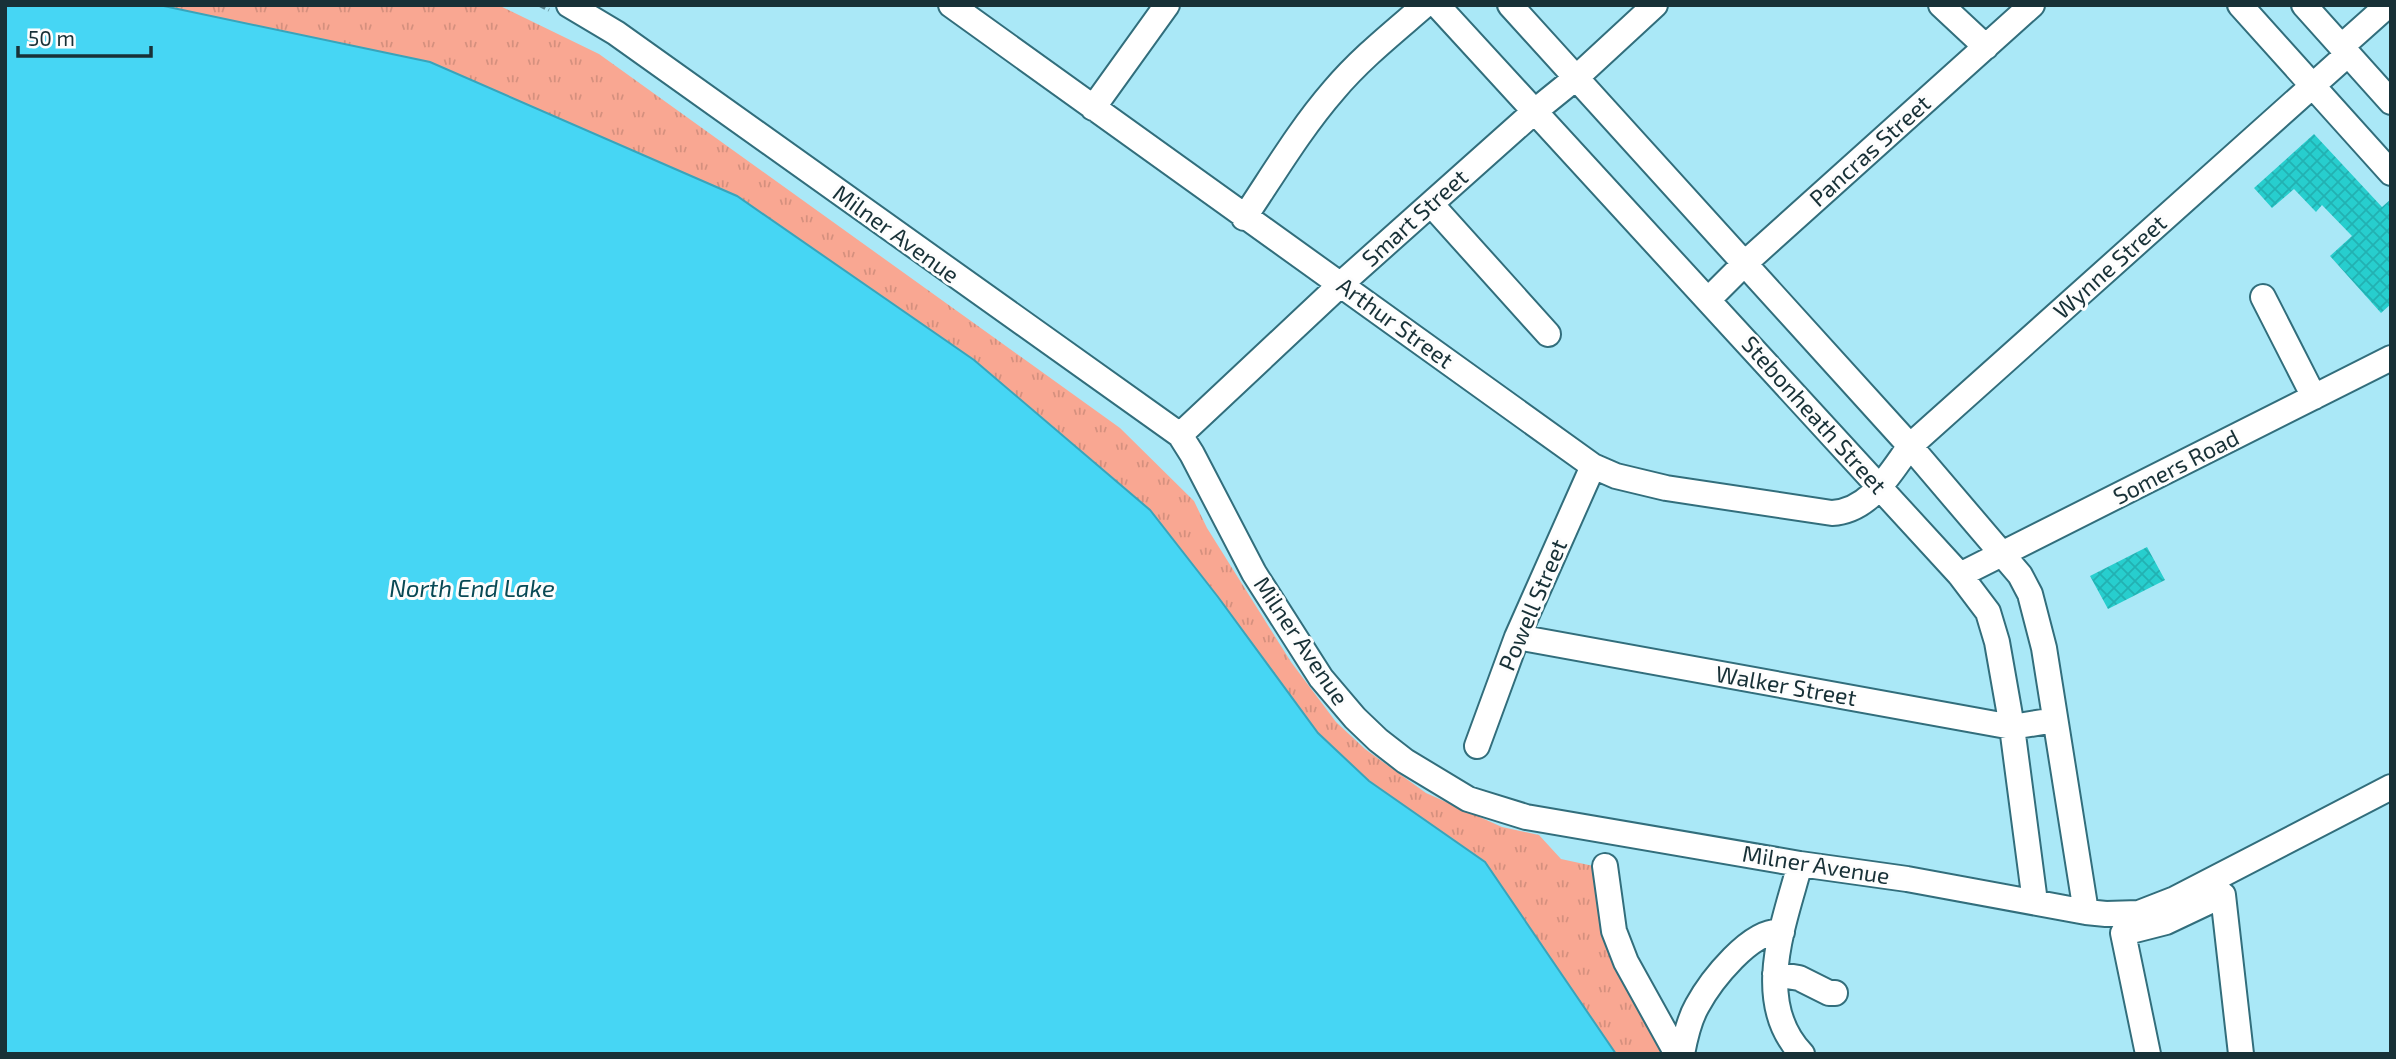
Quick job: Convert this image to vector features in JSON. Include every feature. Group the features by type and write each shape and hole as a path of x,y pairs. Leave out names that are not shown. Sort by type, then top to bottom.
{"street":[{"name":"Milner Avenue","path":"569,5 616,33 1180,435 1254,573 1321,678 1362,725 1405,761 1468,799 1526,817 1800,864 1906,879 2086,912 2128,914 2154,909 2391,787"},
{"name":"Arthur Street","path":"951,5 1593,467 1616,476 1655,485 1832,513 1856,508 1880,486"},
{"path":"1093,108 1167,5"},
{"path":"1244,218 1335,89 1373,50 1425,5"},
{"name":"Stebonheath Street","path":"1437,5 1880,486 1960,575 1983,605 1993,624 2012,727 2035,902"},
{"path":"1510,5 1910,446 2020,575 2037,615 2086,912"},
{"name":"Smart Street","path":"1180,435 1341,284 1535,111 1577,78 1655,5"},
{"path":"1941,5 1986,47"},
{"name":"Pancras Street","path":"1709,299 1744,264 2032,5"},
{"path":"2240,5 2391,173"},
{"path":"2304,5 2391,102"},
{"name":"Wynne Street","path":"1880,486 1910,446 2312,86 2388,5"},
{"path":"1431,204 1548,334"},
{"path":"2263,297 2314,397"},
{"name":"Somers Road","path":"1960,575 2391,358"},
{"name":"Powell Street","path":"1477,746 1517,637 1593,467"},
{"name":"Walker Street","path":"1517,637 2012,727 2055,720"},
{"path":"1800,864 1782,932 1775,974 1777,1009 1783,1028 1802,1054"},
{"path":"1605,866 1614,931 1626,962 1679,1054"},
{"path":"2148,1054 2123,933 2166,922 2223,895 2241,1054"},
{"path":"1679,1054 1696,1007 1723,970 1755,940 1766,933 1782,932"},
{"path":"1775,974 1799,978 1829,993 1835,993"}],"green space":[{"path":"159,5 498,5 599,54 1120,428 1194,501 1207,528 1291,662 1336,722 1365,749 1426,793 1502,827 1539,835 1561,859 1598,867 1673,1054 1616,1054 1485,862 1369,781 1318,733 1150,510 974,360 737,196 430,62"}],"water":[{"name":"North End Lake","path":"5,5 159,5 430,62 737,196 974,360 1150,510 1318,733 1369,781 1485,862 1616,1054 5,1054"}],"building":[{"path":"2314,134 2382,207 2391,199 2391,304 2381,313 2330,256 2352,236 2322,205 2316,212 2294,189 2272,208 2254,188"},
{"path":"2147,547 2165,580 2108,609 2090,576"}]}
